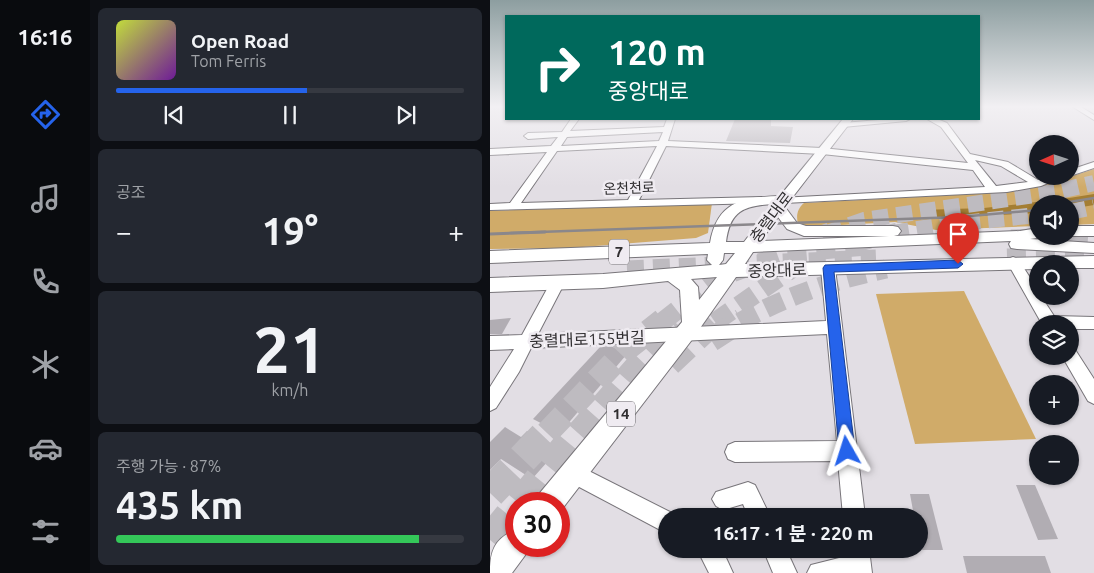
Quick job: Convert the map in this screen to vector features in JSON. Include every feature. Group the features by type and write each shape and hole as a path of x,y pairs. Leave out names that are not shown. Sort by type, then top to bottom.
{"main road":[{"name":"충렬대로","path":"558,492 688,329 778,203 836,134"},
{"path":"688,329 712,271 724,218 742,206 778,203 792,226 804,231 892,231 925,240"},
{"path":"1079,231 1094,232"},
{"name":"중앙대로","path":"490,256 628,261 717,249 1029,234"},
{"path":"1094,248 1009,244 875,255 1007,252 1094,256"},
{"path":"820,245 805,253 806,261 826,268"},
{"path":"603,281 641,270 647,266 649,258 647,255 628,261"},
{"name":"7","path":"490,268 628,261"},
{"name":"7","path":"490,275 628,261"},
{"name":"중앙대로","path":"490,285 603,281 712,271 1013,262 1094,262"},
{"path":"709,300 737,285 784,270"},
{"path":"670,274 688,287 688,329"},
{"path":"493,573 506,557"}],"street":[{"path":"513,207 564,134"},
{"path":"528,136 569,134"},
{"path":"632,203 666,134"},
{"path":"950,134 993,190"},
{"path":"490,152 663,143 822,151 976,167"},
{"path":"967,156 999,160 1029,179"},
{"path":"1079,170 1094,165"},
{"name":"온천천로","path":"490,207 632,203 778,203 993,190 1029,185"},
{"path":"1013,262 1045,315"},
{"path":"826,268 835,327 853,508"},
{"path":"490,402 528,341 558,282"},
{"path":"1079,323 1094,323"},
{"path":"688,329 835,327"},
{"name":"충렬대로155번길","path":"490,343 688,329"},
{"path":"1076,365 1094,395"},
{"path":"735,452 847,451"},
{"path":"573,473 658,518"},
{"path":"723,499 748,492 755,508"},
{"path":"714,558 721,573"},
{"path":"778,558 786,573"},
{"path":"820,573 859,562"}],"shaded area":[{"path":"1094,169 1094,224 1079,225 1079,195 1029,195 1029,226 936,230 895,222 805,227 798,224 797,221 798,210 804,203 1010,192 1043,185 1079,185 1079,174"},
{"path":"1094,194 1094,205 1079,208 1079,196"},
{"path":"712,203 708,233 696,238 570,248 490,249 490,211"},
{"path":"1029,203 1029,213 927,219 921,210 984,208"},
{"path":"964,291 1034,435 1029,435 1029,439 915,444 876,294"}],"building":[{"path":"729,134 792,134 790,143 726,141"},
{"path":"511,318 502,334 490,334 490,320"},
{"path":"611,346 627,354 560,433 533,419 600,347"},
{"path":"505,427 521,437 527,431 557,451 532,479 501,459 490,470 490,442"},
{"path":"1016,485 1035,485 1058,539 1038,540"},
{"path":"910,494 929,494 943,550 928,550 928,508 913,508"},
{"path":"963,556 1045,556 1051,573 967,573"}],"tunnel":[{"path":"827,233 864,220 1055,192 1094,183"},
{"path":"1079,210 1094,207"},
{"path":"896,233 943,225 1029,216"},
{"path":"822,235 830,232"},
{"path":"851,244 896,233"},
{"path":"1011,239 1059,237 1094,239"},
{"path":"662,322 718,278 787,253 867,246"},
{"path":"1007,258 1094,256"},
{"path":"627,269 876,258"},
{"path":"715,322 803,261"},
{"path":"740,322 775,304 811,290 848,278 886,269"},
{"path":"547,433 628,348 663,320"},
{"path":"670,364 717,320"},
{"path":"711,340 742,320"},
{"path":"578,433 677,324"},
{"path":"490,493 548,432"},
{"path":"530,492 579,432"},
{"path":"490,540 505,522"}],"railway":[{"path":"1079,200 1094,198"},
{"path":"511,233 959,217 1029,211"},
{"path":"490,234 545,232"}],"route":[{"path":"847,451 828,268 958,264"}]}
